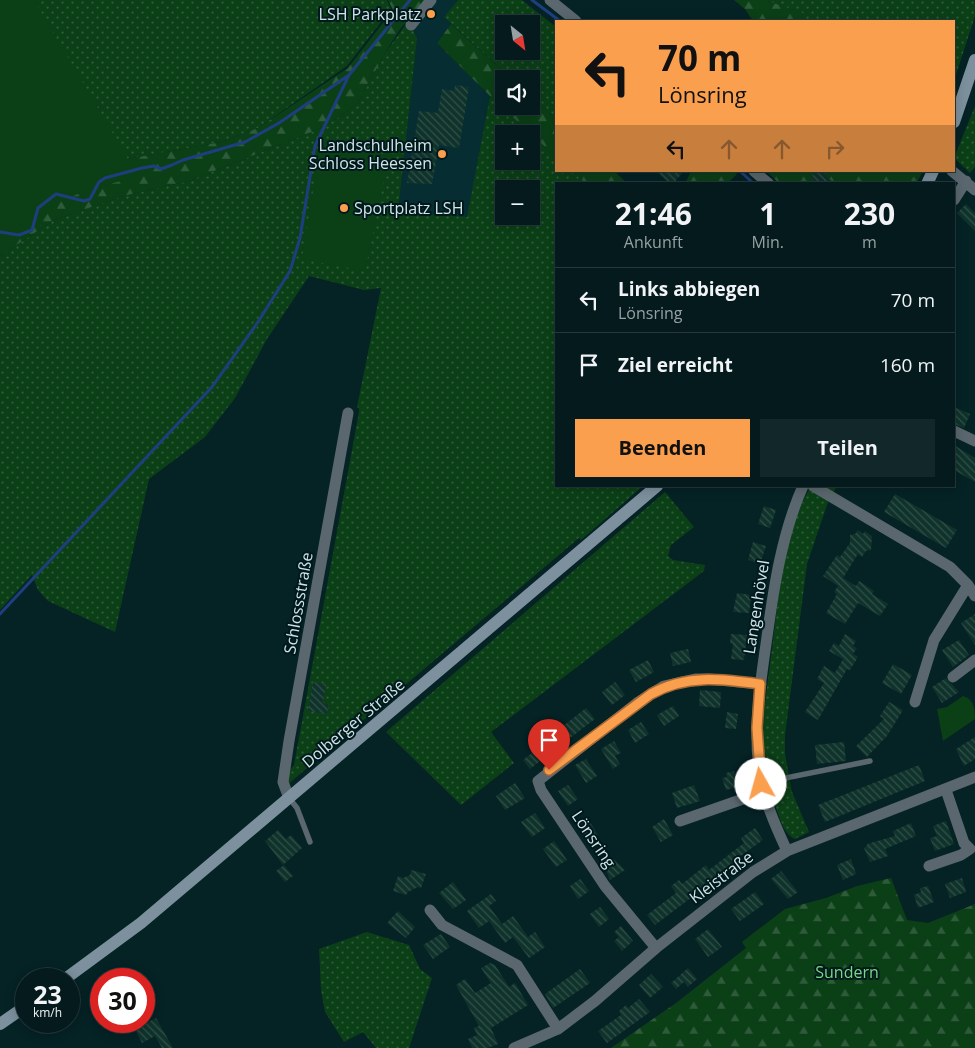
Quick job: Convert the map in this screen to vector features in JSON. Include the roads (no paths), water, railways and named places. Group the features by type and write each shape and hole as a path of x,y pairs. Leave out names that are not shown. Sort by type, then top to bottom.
{"main road":[{"path":"955,119 975,60"},
{"name":"Dolberger Straße","path":"80,968 141,923 656,487"},
{"path":"0,1024 15,1014"}],"street":[{"path":"411,25 431,0"},
{"path":"550,0 575,20"},
{"path":"755,172 767,182"},
{"path":"953,172 975,190"},
{"path":"955,198 966,181"},
{"name":"Schlossstraße","path":"289,798 283,782 289,741 348,413"},
{"path":"955,431 975,441"},
{"name":"Langenhövel","path":"787,851 762,788 757,728 760,684 776,576 789,526 803,487"},
{"path":"815,487 950,567 968,585 975,596"},
{"path":"915,702 934,640 968,585"},
{"path":"953,677 975,660"},
{"name":"Lönsring","path":"656,948 605,886 541,790 538,781 637,703 664,686 694,679 760,684"},
{"name":"Kleistraße","path":"514,1048 558,1030 595,1001 656,948 753,872 787,851 975,777"},
{"path":"680,820 762,788"},
{"path":"929,866 961,855 970,849 964,843 946,790"},
{"path":"430,910 442,925 517,965 558,1030"}],"lane":[{"path":"762,788 870,761"},
{"path":"289,798 297,808 310,842"}],"waterway":[{"path":"0,232 19,235 32,230 38,208 56,194 84,201 90,199 99,182 105,178 154,166 161,169 183,160 245,142 279,123 349,75 410,0"},
{"path":"532,0 559,20"},
{"path":"0,614 212,387 258,322 290,271 300,238 315,146 349,75"},
{"path":"741,172 752,182"}],"place":[{"name":"LSH Parkplatz","path":"431,14"},
{"name":"Landschulheim Schloss Heessen","path":"442,154"},
{"name":"Sportplatz LSH","path":"344,208"}],"park label":[{"name":"Sundern","path":"847,972"}]}
